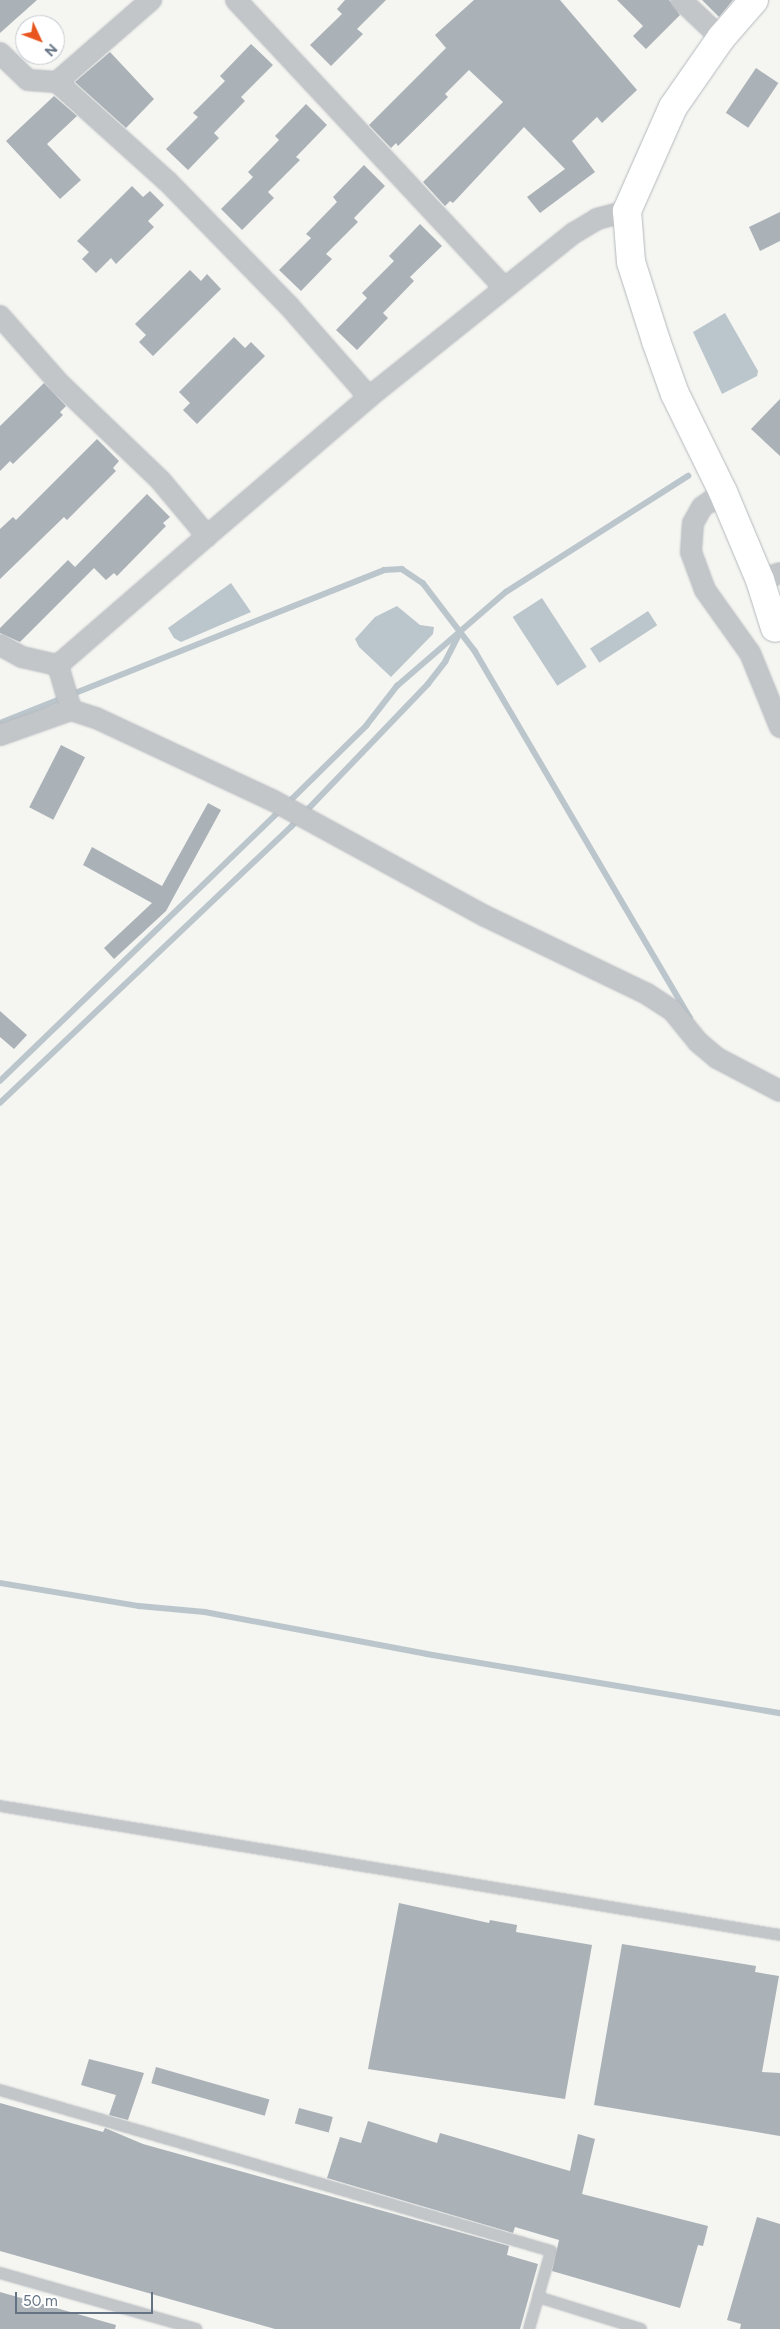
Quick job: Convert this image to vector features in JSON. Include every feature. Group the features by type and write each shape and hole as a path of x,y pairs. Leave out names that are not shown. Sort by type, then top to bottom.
{"street":[{"path":"236,0 504,287"},
{"path":"681,0 721,38"},
{"path":"754,0 721,38 673,107 628,211 631,262 656,341 675,394 723,492 770,577 778,632"},
{"path":"57,82 140,3"},
{"path":"0,53 28,80 57,82 168,182 289,306 370,397"},
{"path":"58,665 370,397 504,287 574,233 597,219 628,211"},
{"path":"0,316 60,384 161,481 207,536"},
{"path":"723,492 702,507 692,523 691,552 705,590 750,653 780,727"},
{"path":"0,645 22,657 58,665"},
{"path":"58,665 68,700 96,718 274,801 485,916 647,994 672,1010 698,1042 718,1058 780,1092"},
{"path":"0,735 68,700"}],"lane":[{"path":"0,1806 780,1935"},
{"path":"0,2090 551,2251 529,2329"},
{"path":"0,2273 196,2329"},
{"path":"538,2298 641,2329"}],"shaded area":[{"path":"725,313 758,371 757,376 722,394 693,332"},
{"path":"231,583 251,612 181,642 174,638 168,628"},
{"path":"542,598 587,667 557,686 513,617"},
{"path":"397,606 420,625 434,627 433,634 391,677 359,647 355,639 375,617"},
{"path":"648,611 657,625 599,663 590,649"}],"building":[{"path":"0,0 37,0 20,15 15,15 15,20 0,33"},
{"path":"345,0 386,0 357,29 363,34 331,66 310,45 342,14 337,9"},
{"path":"474,0 560,0 637,90 602,123 597,117 572,141 595,172 540,213 527,197 565,169 524,127 453,203 450,201 445,206 423,182 503,102 469,70 445,94 448,97 398,146 396,143 391,148 369,125 446,48 435,35"},
{"path":"617,0 669,0 680,15 646,49 633,36 643,26"},
{"path":"702,0 733,0 719,17"},
{"path":"251,44 273,65 241,97 245,101 214,133 219,138 188,170 166,149 198,117 193,113 225,81 220,76"},
{"path":"110,52 154,99 126,128 75,82"},
{"path":"756,68 778,83 748,128 726,113"},
{"path":"54,96 77,116 47,144 81,180 60,199 6,141"},
{"path":"306,104 327,125 296,157 300,160 268,192 274,198 242,230 221,209 253,177 248,172 279,140 275,136"},
{"path":"364,165 385,186 354,218 358,222 326,254 332,259 301,291 279,270 311,238 306,234 337,202 333,197"},
{"path":"132,186 143,197 150,191 164,205 148,221 154,227 116,264 111,258 96,273 82,259 89,252 77,241"},
{"path":"780,212 780,241 760,251 749,227"},
{"path":"420,224 442,246 410,277 414,281 383,313 388,318 357,350 336,330 367,298 362,293 394,261 389,256"},
{"path":"190,270 201,281 207,274 221,289 153,356 139,342 146,335 135,324"},
{"path":"234,337 245,348 251,342 265,356 197,424 183,410 190,403 179,392"},
{"path":"44,383 66,406 60,412 63,415 13,464 10,461 0,471 0,426"},
{"path":"780,399 780,456 751,429"},
{"path":"97,439 119,461 113,468 116,471 67,520 64,517 0,579 0,529 13,517 16,520"},
{"path":"147,494 170,517 163,523 166,526 117,576 114,573 106,580 94,568 20,642 0,633 0,628 68,560 75,567"},
{"path":"61,745 85,757 53,820 29,807"},
{"path":"208,803 221,810 166,911 114,959 104,948 152,903 83,865 92,847 162,886"},
{"path":"0,1011 27,1035 14,1049 0,1037"},
{"path":"399,1903 489,1923 490,1920 517,1925 516,1932 592,1945 565,2099 368,2069"},
{"path":"622,1944 756,1966 755,1972 779,1976 762,2072 780,2073 780,2136 594,2105"},
{"path":"89,2059 144,2073 128,2120 109,2115 116,2095 81,2085"},
{"path":"156,2067 269,2100 265,2116 151,2083"},
{"path":"0,2103 103,2132 105,2128 143,2144 509,2246 507,2255 538,2264 520,2329 275,2329 0,2251"},
{"path":"299,2108 333,2117 329,2133 295,2123"},
{"path":"368,2121 437,2143 440,2133 570,2171 578,2134 595,2139 582,2194 708,2226 703,2246 698,2245 680,2308 552,2271 559,2240 515,2227 513,2233 327,2178 340,2137 361,2143"},
{"path":"757,2217 780,2224 780,2329 740,2329 741,2324 727,2320"},
{"path":"0,2292 116,2325 115,2329 0,2329"}],"waterway":[{"path":"288,803 366,726 397,686 506,592 688,476"},
{"path":"0,723 384,570 402,569 423,583 475,651 690,1018"},
{"path":"0,1103 291,827 428,684 445,662 458,636"},
{"path":"0,1081 281,810"},
{"path":"0,1583 139,1606 205,1612 427,1654 780,1713"}]}
